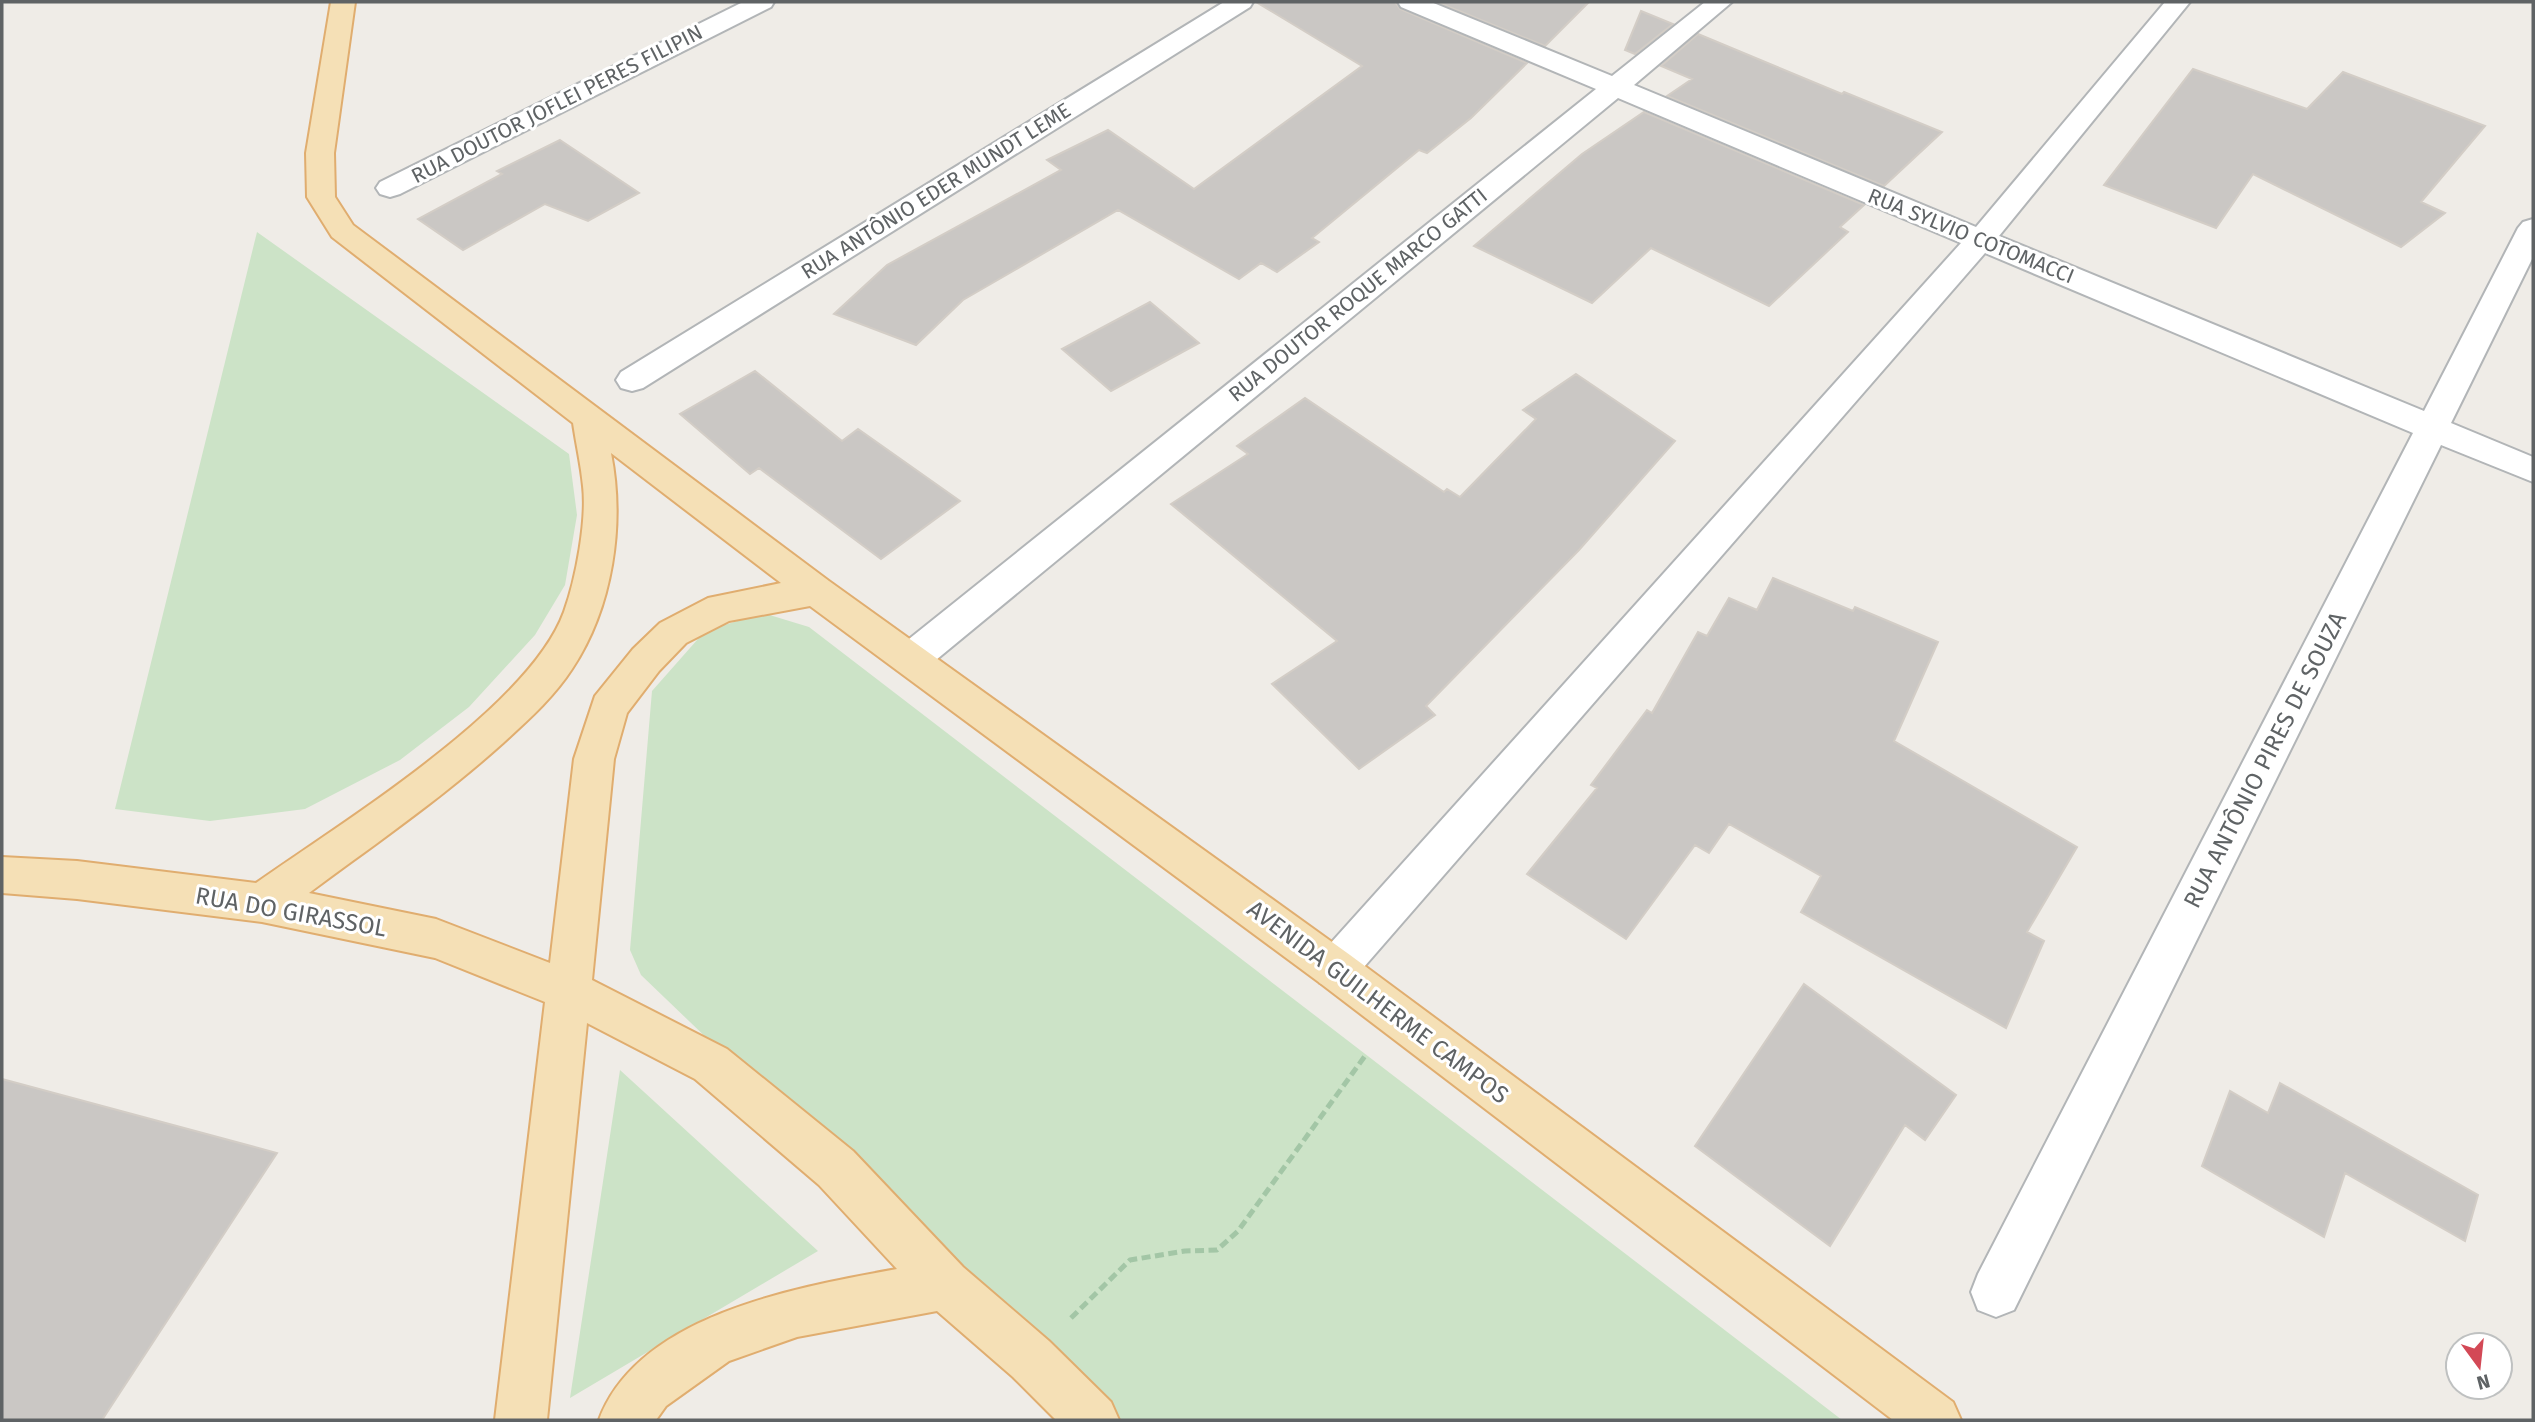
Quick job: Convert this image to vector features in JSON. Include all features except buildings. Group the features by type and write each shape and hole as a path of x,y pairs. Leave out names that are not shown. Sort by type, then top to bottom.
{"main road":[{"name":"AVENIDA GUILHERME CAMPOS","path":"343,2 320,153 321,197 342,231 816,590 1335,969 1935,1420"},
{"path":"262,903 446,770 523,701 559,657 582,612 596,551 601,489 588,417"},
{"path":"522,1420 594,759 609,707 646,660 673,634 721,608 816,590"},
{"name":"RUA DO GIRASSOL","path":"2,876 77,880 262,903 436,939 570,991"},
{"path":"570,991 711,1064 836,1168 945,1285 1031,1359 1093,1420"},
{"path":"625,1420 649,1388 714,1341 797,1312 945,1285"}],"street":[{"name":"RUA DOUTOR JOFLEI PERES FILIPIN","path":"390,188 762,2"},
{"name":"RUA ANTÔNIO EDER MUNDT LEME","path":"632,380 1241,2"},
{"name":"RUA SYLVIO COTOMACCI","path":"1410,2 2533,470"},
{"name":"RUA DOUTOR ROQUE MARCO GATTI","path":"912,658 1720,2"},
{"path":"1335,969 1981,239 2178,2"},
{"name":"RUA ANTÔNIO PIRES DE SOUZA","path":"1996,1292 2533,228"}],"path":[{"path":"1031,1359 1130,1261 1185,1251 1217,1250 1238,1231 1320,1122 1394,1014"}],"green space":[{"path":"257,232 569,454 577,515 565,585 535,635 469,707 400,760 305,809 210,821 115,809"},
{"path":"763,613 809,627 1842,1420 1105,1420 641,975 630,950 652,691 705,631"},
{"path":"620,1070 818,1251 570,1398"}]}
